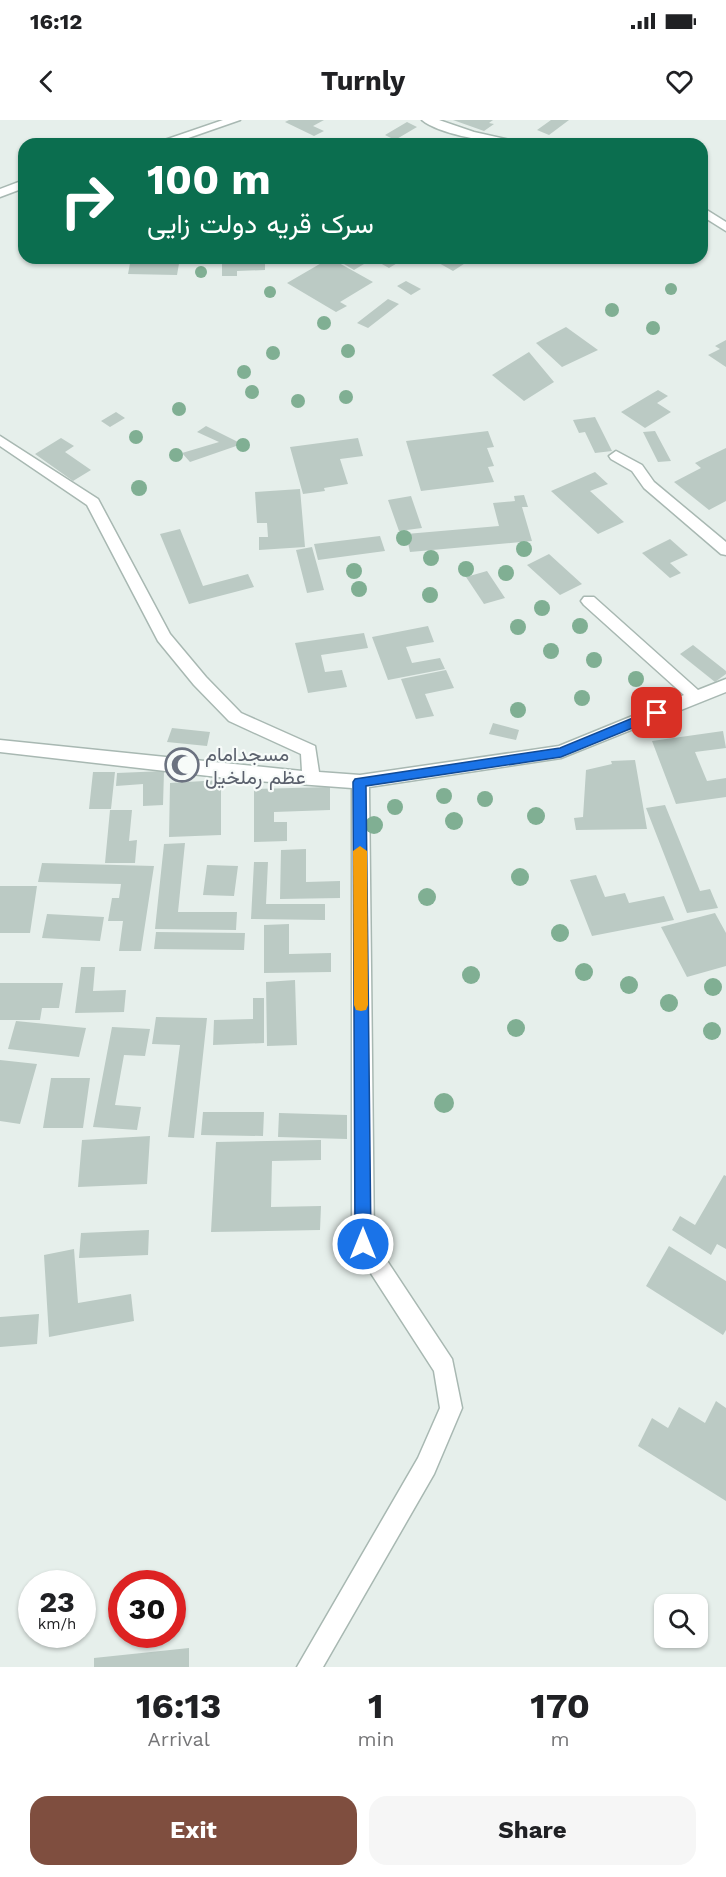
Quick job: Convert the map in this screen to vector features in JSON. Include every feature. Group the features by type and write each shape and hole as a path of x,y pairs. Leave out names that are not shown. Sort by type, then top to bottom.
{"street":[{"path":"178,138 234,120"},
{"path":"428,120 486,138"},
{"path":"0,193 18,186"},
{"path":"708,215 726,227"},
{"path":"0,440 93,502 164,637 200,681 235,717 309,751 311,778"},
{"path":"616,456 636,468 649,486 726,550"},
{"path":"589,601 696,697"},
{"path":"0,746 360,782 561,752 726,685"},
{"path":"309,1667 426,1466 451,1408 444,1367 363,1244 360,782"}],"building":[{"path":"324,120 313,126 324,131 314,136 285,122"},
{"path":"453,120 493,120 489,123 494,124 484,131"},
{"path":"551,120 569,120 549,135 537,130"},
{"path":"407,122 417,127 398,138 385,135"},
{"path":"130,264 179,264 177,275 128,274"},
{"path":"222,264 265,264 265,270 237,271 237,276 222,276"},
{"path":"320,264 341,264 373,282 340,302 347,306 336,312 287,283"},
{"path":"344,264 364,264 354,270"},
{"path":"382,264 396,264 389,268"},
{"path":"441,264 464,264 453,271"},
{"path":"406,281 421,289 411,295 397,286"},
{"path":"388,299 399,304 368,328 357,323"},
{"path":"566,327 598,350 562,367 536,343"},
{"path":"726,340 726,367 708,355 720,349 715,346"},
{"path":"529,352 554,382 524,401 492,375"},
{"path":"658,390 668,396 657,403 671,412 645,428 621,412"},
{"path":"116,412 125,418 110,427 101,421"},
{"path":"595,417 612,451 595,453 585,432 579,433 573,420"},
{"path":"206,426 242,444 190,462 182,453 219,442 197,432"},
{"path":"488,431 494,447 487,448 494,466 488,467 494,482 421,491 406,441"},
{"path":"655,431 671,461 658,462 643,432"},
{"path":"61,438 74,446 65,452 91,470 73,481 35,454"},
{"path":"358,438 363,456 340,459 348,484 324,488 325,491 303,494 290,447"},
{"path":"726,448 726,501 709,510 674,482 701,468 695,463"},
{"path":"595,472 608,484 590,491 624,522 598,534 551,491"},
{"path":"300,489 305,547 259,550 259,537 268,537 267,523 257,523 255,492"},
{"path":"524,495 528,507 522,507 532,541 410,552 406,534 499,526 493,503 515,501 514,496"},
{"path":"411,496 422,528 399,531 388,500"},
{"path":"180,529 203,586 248,574 254,587 189,604 160,534"},
{"path":"380,536 385,551 318,560 314,544"},
{"path":"670,539 688,555 670,563 681,573 670,578 642,553"},
{"path":"312,547 324,590 307,593 296,550"},
{"path":"549,554 582,584 560,595 527,565"},
{"path":"487,571 505,598 484,604 466,577"},
{"path":"428,626 434,642 406,647 412,663 440,658 445,669 388,680 372,637"},
{"path":"364,633 368,648 321,655 325,672 342,670 347,687 308,693 295,643"},
{"path":"693,645 726,671 726,674 715,682 680,654"},
{"path":"446,670 454,688 425,694 434,716 416,719 401,679"},
{"path":"493,723 519,730 516,740 489,734"},
{"path":"172,728 210,732 207,746 167,742"},
{"path":"723,731 726,748 695,752 707,781 726,778 726,797 676,804 652,741"},
{"path":"635,760 647,829 576,830 574,818 583,817 586,770 612,764 611,761"},
{"path":"164,771 163,805 143,806 143,784 116,786 117,773"},
{"path":"93,772 115,772 111,809 89,809"},
{"path":"221,780 221,835 169,837 170,783"},
{"path":"330,787 330,810 274,812 274,822 287,822 287,841 254,842 254,789"},
{"path":"665,805 700,891 710,889 718,908 687,913 646,808"},
{"path":"110,810 132,810 129,841 137,840 135,863 105,863"},
{"path":"185,843 178,912 237,912 236,930 155,929 164,844"},
{"path":"306,849 306,882 340,881 340,898 280,899 281,850"},
{"path":"254,862 268,862 266,904 325,904 325,920 251,919"},
{"path":"42,863 154,866 141,951 119,951 123,921 108,921 112,898 119,898 121,884 38,882"},
{"path":"207,865 238,866 234,896 203,895"},
{"path":"596,875 605,897 625,893 629,903 664,896 674,920 592,936 570,880"},
{"path":"0,886 37,886 30,933 0,933"},
{"path":"715,913 726,933 726,966 687,977 661,927"},
{"path":"47,914 104,917 100,941 42,938"},
{"path":"289,924 289,954 331,953 331,972 264,973 264,925"},
{"path":"156,932 245,933 244,950 154,949"},
{"path":"81,967 95,967 93,991 126,990 124,1012 75,1013"},
{"path":"295,980 297,1045 267,1046 266,982"},
{"path":"0,983 63,983 59,1008 42,1008 40,1020 0,1020"},
{"path":"253,998 264,998 264,1043 213,1045 214,1020 253,1019"},
{"path":"156,1017 207,1018 194,1138 168,1137 180,1045 152,1044"},
{"path":"16,1021 86,1028 79,1057 8,1049"},
{"path":"112,1027 150,1029 145,1056 124,1055 115,1105 141,1107 137,1130 93,1127"},
{"path":"0,1060 37,1064 20,1124 0,1121"},
{"path":"51,1078 90,1078 83,1128 43,1128"},
{"path":"203,1112 264,1112 263,1136 201,1135"},
{"path":"279,1113 347,1115 347,1139 278,1137"},
{"path":"150,1136 147,1184 78,1187 82,1140"},
{"path":"321,1140 321,1160 272,1161 271,1207 321,1206 320,1230 211,1232 216,1142"},
{"path":"724,1175 726,1176 726,1249 717,1244 711,1255 672,1230 680,1216 695,1225"},
{"path":"149,1230 148,1255 79,1258 81,1233"},
{"path":"669,1246 726,1281 726,1330 723,1335 646,1286"},
{"path":"74,1249 78,1303 131,1294 134,1321 49,1337 44,1255"},
{"path":"39,1314 37,1344 0,1347 0,1317"},
{"path":"716,1401 726,1408 726,1501 638,1446 652,1418 668,1428 679,1407 705,1423"},
{"path":"189,1648 189,1667 94,1667 94,1658"}],"slow traffic":[{"path":"360,851 361,1005"}],"place":[{"name":"مسجدامام عظم رملخیل","path":"182,765"}],"route":[{"path":"363,1244 360,782 561,752 657,713"}]}
